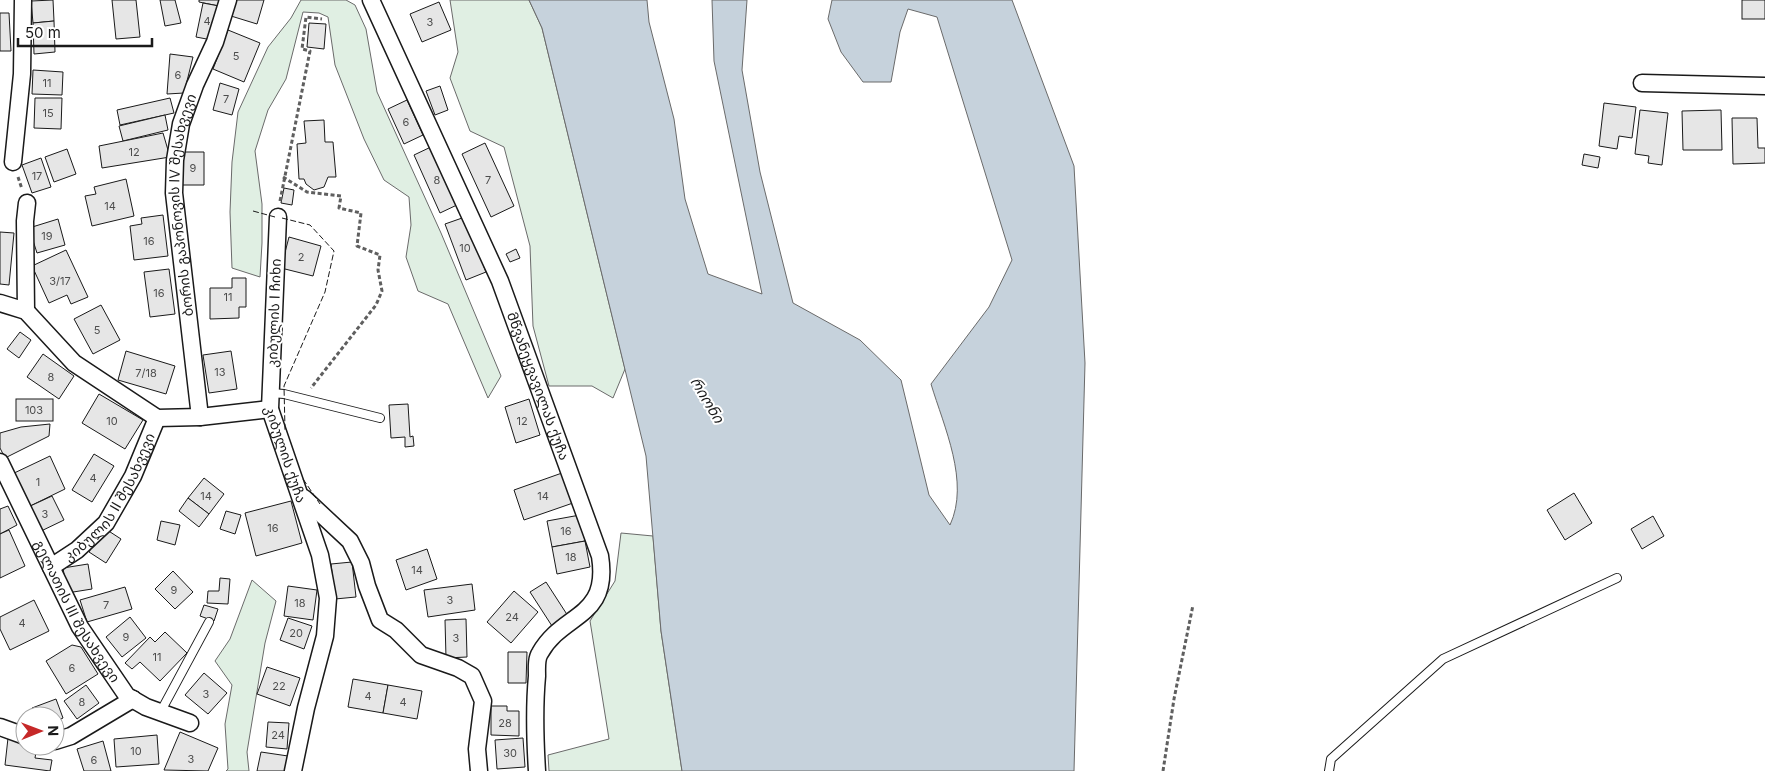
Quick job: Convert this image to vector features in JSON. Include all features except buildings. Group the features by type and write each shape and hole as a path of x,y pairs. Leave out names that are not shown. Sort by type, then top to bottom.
{"street":[{"path":"13,162 22,74 23,0"},
{"name":"ბორის გაპონოვის IV შესახვევი","path":"200,417 174,193 175,160 181,124 195,85 215,42 228,0"},
{"name":"მწვანეყვავილას ქუჩა","path":"371,0 500,281 552,426 591,524 600,556 604,576 598,594 587,609 551,639 539,654 533,710 536,771"},
{"path":"1642,83 1765,86"},
{"path":"26,311 25,221 27,203"},
{"name":"კიბულის I ჩიხი","path":"270,409 278,212"},
{"path":"0,303 26,311 74,363 158,418"},
{"name":"კიბულის ქუჩა","path":"158,418 200,417 270,409 320,556 328,598 326,636 306,708 293,771"},
{"name":"კიბულის II შესახვევი","path":"51,568 77,550 106,523 133,476 158,418"},
{"name":"გელათის III შესახვევი","path":"0,462 80,627 127,696 190,723"},
{"path":"300,494 350,541 361,563 367,586 380,620 396,630 421,655 458,668 472,676 483,702 477,749 480,771"},
{"path":"65,738 133,699"},
{"path":"0,727 15,732"}],"lane":[{"path":"271,393 380,418"},
{"path":"1329,771 1331,759 1443,659 1617,578"},
{"path":"161,712 208,622"}],"path":[{"path":"278,212 283,177 310,51 302,49 306,17 322,19"},
{"path":"13,162 27,203"},
{"path":"283,177 307,192 341,196 339,208 361,213 357,246 380,256 378,270 382,291 376,305 303,399"},
{"path":"1163,771 1174,699 1193,605"}],"green space":[{"path":"301,0 346,0 355,5 366,29 377,92 441,233 501,376 488,398 448,304 418,291 406,257 411,225 409,197 384,180 364,139 335,65 328,17 319,13 303,12 286,79 268,110 255,151 262,204 260,277 232,268 230,212 232,162 238,112 268,47 291,18"},
{"path":"450,0 529,0 542,28 625,369 613,398 592,386 549,386 533,326 530,246 504,147 470,131 450,78 458,52"},
{"path":"621,533 653,536 661,631 682,771 549,771 548,755 609,739 590,621 615,581"},
{"path":"252,580 276,601 265,643 247,752 249,771 226,771 228,769 225,724 232,685 215,661 230,639"}],"water":[{"name":"რიონი","path":"529,0 647,0 649,22 674,119 685,199 708,274 762,294 714,61 712,0 747,0 742,70 760,172 793,303 860,340 901,380 929,495 950,525 957,491 956,473 948,436 931,384 989,307 1012,260 937,17 908,9 900,32 891,82 863,82 841,52 828,19 832,0 1012,0 1074,166 1085,363 1074,771 682,771 661,631 646,456 542,28"}],"fence":[{"path":"253,211 275,217"},
{"path":"282,218 310,225 334,251 325,292 284,386 285,430"},
{"path":"303,479 320,504"}]}
